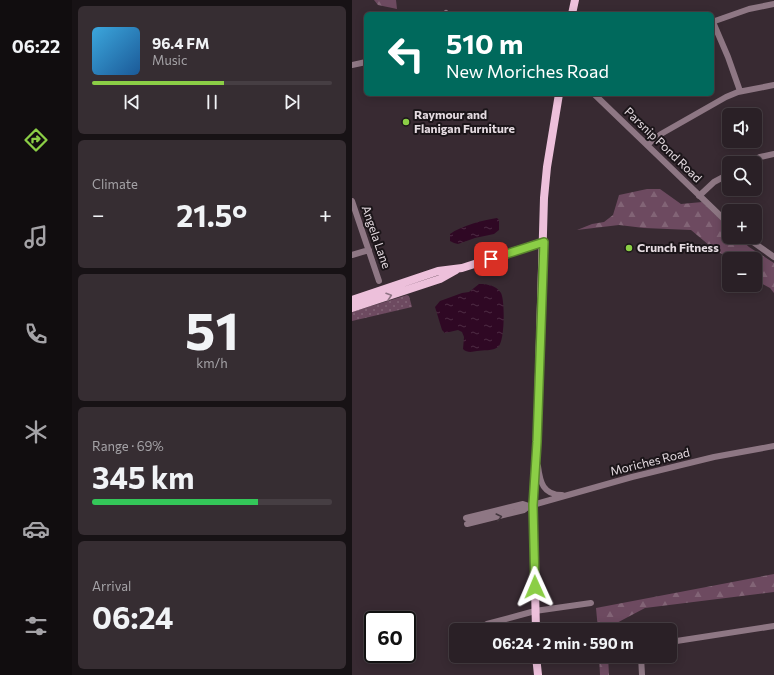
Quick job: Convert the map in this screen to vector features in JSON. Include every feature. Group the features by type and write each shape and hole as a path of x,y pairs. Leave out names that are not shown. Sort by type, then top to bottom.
{"main road":[{"path":"572,12 575,0"},
{"path":"536,623 531,505 536,457 546,178 559,96"},
{"path":"352,308 440,279 462,268 544,242"},
{"path":"352,300 438,271 462,268"},
{"path":"537,663 538,675"}],"street":[{"path":"714,22 749,9 774,4"},
{"path":"714,24 728,57 740,92"},
{"path":"352,64 364,62"},
{"path":"647,145 661,134 726,97 740,92 774,85"},
{"name":"Parsnip Pond Road","path":"596,96 722,218"},
{"path":"762,157 774,154"},
{"path":"698,196 714,182 722,178"},
{"name":"Angela Lane","path":"352,201 379,281"},
{"path":"756,244 774,257"},
{"path":"352,255 369,250"},
{"name":"Moriches Road","path":"466,521 523,504 531,505 632,477 714,457 774,446"},
{"path":"536,457 540,482 547,491 557,495 566,495"},
{"path":"491,623 535,611 591,604"},
{"path":"677,641 774,626"},
{"path":"641,663 642,675"}],"green space":[{"path":"374,0 396,0 397,9 378,5"},
{"path":"647,189 660,189 681,204 702,202 722,221 722,244 746,244 757,252 722,252 722,254 716,251 691,230 644,228 619,225 577,230 592,224 604,222 613,215 619,195"},
{"path":"762,255 774,263 774,293 770,288 762,284"},
{"path":"407,295 409,296 412,307 352,321 352,312"},
{"path":"774,574 774,592 645,608 617,623 597,623 596,608"},
{"path":"599,663 608,663 609,675 600,675"}],"water":[{"path":"497,218 499,220 499,230 494,234 475,238 458,244 450,241 450,234 460,228"},
{"path":"479,284 494,287 501,293 504,312 502,337 500,344 496,348 468,352 463,349 464,337 462,332 458,330 445,333 442,330 435,307 440,301 469,292"}],"place":[{"name":"Raymour and Flanigan Furniture","path":"406,122"},
{"name":"Crunch Fitness","path":"629,248"}],"route":[{"path":"491,259 544,242 537,442 533,505 535,587"}]}
